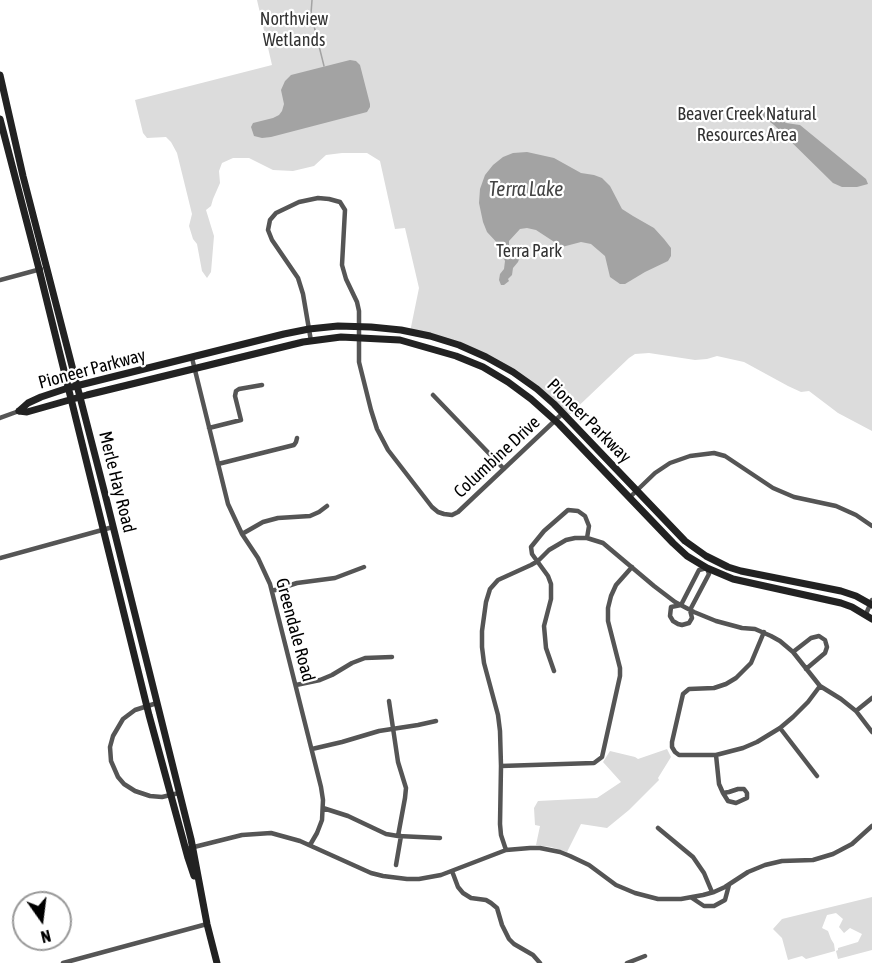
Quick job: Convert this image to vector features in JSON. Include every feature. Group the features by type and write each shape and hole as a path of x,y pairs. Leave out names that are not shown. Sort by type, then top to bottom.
{"street":[{"name":"Merle Hay Road","path":"0,75 68,388 147,706 171,796 189,849 218,963"},
{"name":"Merle Hay Road","path":"0,119 81,396 179,793 189,849"},
{"name":"Columbine Drive","path":"309,329 298,278 272,240 268,230 270,220 276,213 306,199 329,199 340,202 345,210 342,265 359,311 359,362 377,429 388,450 432,507 444,514 452,515 458,512 563,413"},
{"path":"0,280 43,268"},
{"name":"Pioneer Parkway","path":"0,418 20,411 28,403 41,397 68,388 309,329 359,326 401,330 430,336 486,357 537,389 697,551 741,571 841,591 871,603"},
{"path":"309,329 311,340"},
{"name":"Pioneer Parkway","path":"20,411 27,412 81,396 311,340 341,337 400,340 456,356 483,367 531,399 555,420 687,556 706,568 733,579 841,603 869,616"},
{"name":"Greendale Road","path":"192,358 228,504 242,534 265,571 272,591 312,749 321,787 323,808 322,820 310,845"},
{"path":"209,428 241,420 235,396 236,391 262,385"},
{"path":"433,395 504,469"},
{"path":"218,464 294,445 297,438"},
{"path":"629,498 655,473 670,463 690,456 714,453 725,456 772,488 794,497 836,506 856,515 872,526"},
{"path":"242,534 263,522 278,518 309,516 327,506"},
{"path":"554,671 546,648 544,627 551,599 551,584 549,576 531,550 532,544 565,512 573,510 585,516 589,526 587,538"},
{"path":"0,558 113,527"},
{"path":"506,850 500,824 500,731 498,715 487,680 482,647 486,602 490,589 498,580 538,561 561,542 575,538 596,540 608,546 678,604 716,621 764,632 780,641 793,652 820,686 856,711 872,732"},
{"path":"706,568 709,574 690,610 692,618 689,623 678,624 670,616 671,607 678,604 699,570 706,568 711,559"},
{"path":"272,591 297,583 335,578 364,567"},
{"path":"501,766 594,763 602,757 620,676 608,621 608,608 616,585 632,567"},
{"path":"869,616 871,603"},
{"path":"764,632 755,656 736,678 714,688 689,689 683,694 672,742 674,751 679,755 716,755 750,745 780,728 800,710 820,686"},
{"path":"793,652 811,638 819,636 825,640 827,647 825,653 806,669"},
{"path":"296,686 320,680 365,658 392,657"},
{"path":"856,711 872,698"},
{"path":"389,701 398,762 406,788 396,865"},
{"path":"157,703 131,713 123,719 110,747 112,765 118,777 131,790 162,797 179,793"},
{"path":"312,749 379,731 418,726 435,721"},
{"path":"780,728 817,776"},
{"path":"716,755 719,784 723,793 728,801 736,803 747,798 747,792 744,789 723,793"},
{"path":"323,808 348,816 378,831 399,836 440,838"},
{"path":"189,849 242,835 262,833 291,837 371,873 395,878 419,879 441,875 506,850 530,848 560,852 579,860 616,885 635,893 669,899 692,898 712,892 765,865 782,861 813,860 833,854 852,844 872,826"},
{"path":"658,828 693,857 704,873 712,892"},
{"path":"866,833 870,838"},
{"path":"452,871 463,893 471,898 486,900 497,908 509,939 533,955 540,963"},
{"path":"692,898 704,906 714,906 725,900 729,885"},
{"path":"63,963 207,924"},
{"path":"627,963 645,956"}],"green space":[{"name":"Beaver Creek Natural Resources Area","path":"257,0 872,0 872,431 838,413 809,391 801,392 744,362 717,356 695,360 649,353 635,354 567,417 554,404 486,357 410,332 419,288 405,228 395,229 380,161 367,153 326,155 314,166 293,171 273,170 249,158 233,158 222,163 219,171 220,183 211,206 206,210 214,236 211,272 207,278 202,271 197,244 189,226 192,214 177,153 166,137 147,138 143,133 135,100 272,65"},
{"path":"667,749 671,757 658,778 659,780 607,828 581,824 567,852 536,845 540,826 535,825 534,808 538,801 597,798 621,782 603,762 610,751 638,759"},
{"path":"872,897 872,950 838,959 836,951 838,948 858,942 862,934 850,928 844,933 839,927 843,919 836,913 827,915 822,928 828,931 835,951 806,959 802,956 788,960 782,938 773,929 782,919"}],"water":[{"path":"350,60 360,65 370,104 367,112 271,137 254,136 251,127 253,123 273,118 282,111 284,104 281,90 291,75"},
{"path":"770,111 786,123 800,125 866,179 868,184 842,187 833,183 774,125 757,112"},
{"name":"Terra Lake","path":"527,152 554,158 581,173 602,178 610,186 622,209 654,228 664,239 671,248 668,261 625,284 620,284 610,277 605,256 591,244 581,242 562,247 536,230 520,229 509,241 509,245 517,251 520,257 509,281 501,285 500,274 504,269 505,261 501,247 487,232 483,222 479,203 480,189 485,175 503,157 513,153"}],"waterway":[{"path":"312,0 311,14 324,66"}],"park label":[{"name":"Northview Wetlands","path":"294,29"},
{"name":"Terra Park","path":"529,251"}]}
